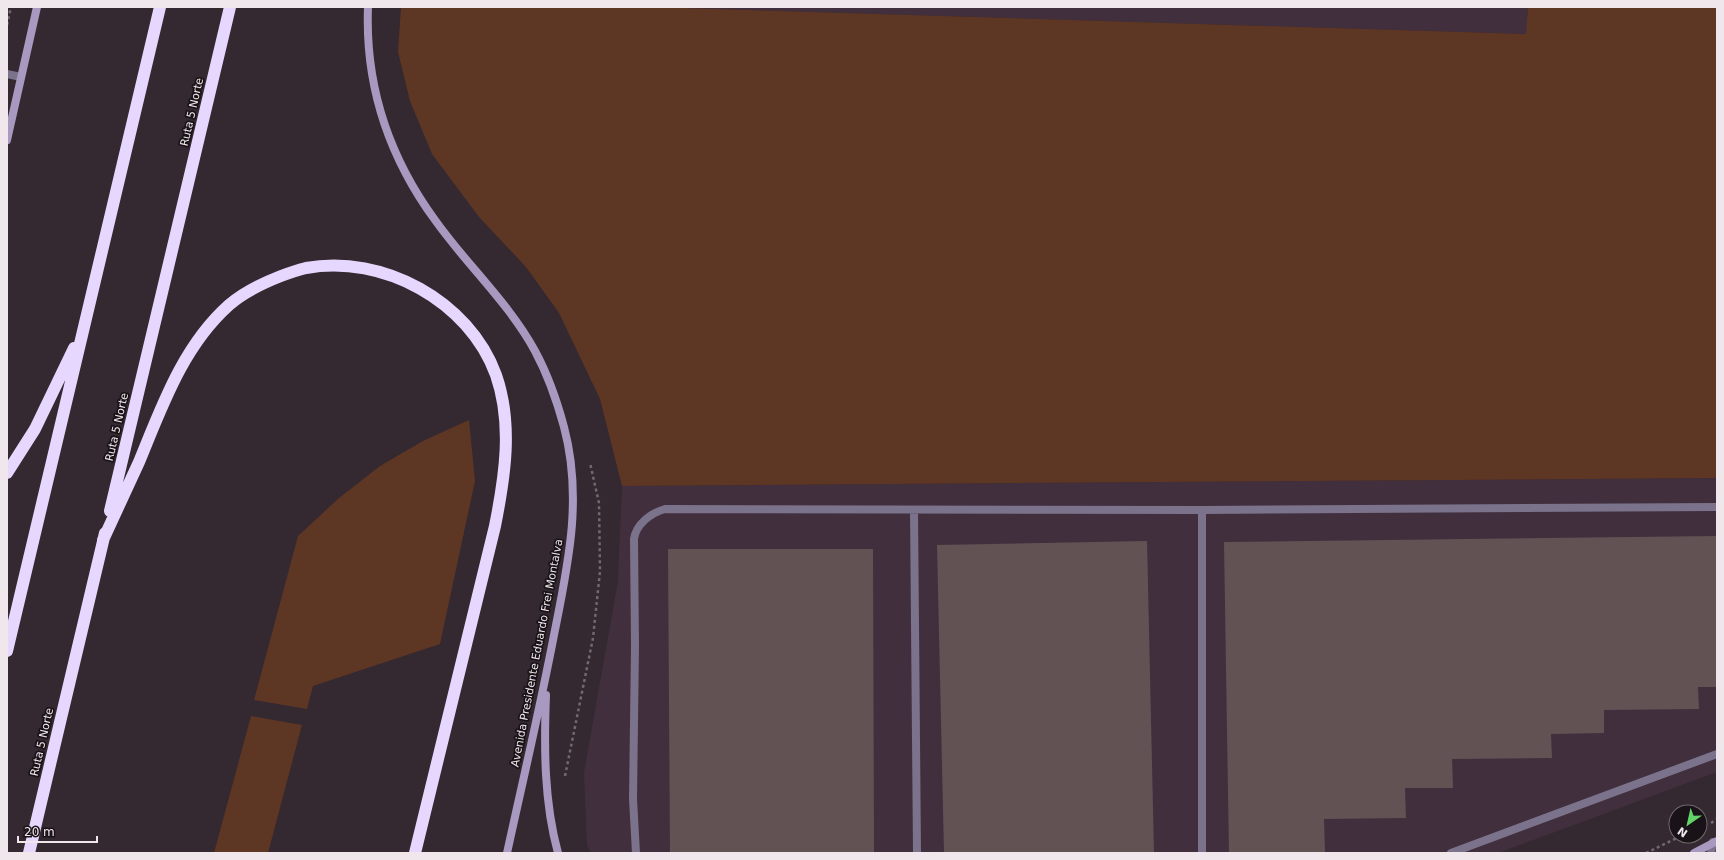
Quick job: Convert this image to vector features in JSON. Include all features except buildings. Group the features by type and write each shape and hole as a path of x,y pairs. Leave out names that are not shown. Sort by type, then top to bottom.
{"highway":[{"path":"7,651 160,7"},
{"name":"Ruta 5 Norte","path":"29,853 230,7"},
{"path":"103,540 164,399 189,353 217,317 230,304 247,292 266,281 305,268 322,266 365,268 385,274 421,289 437,299 461,321 483,348 496,376 500,390 506,430 504,476 495,526 415,853"},
{"path":"7,473 35,428 84,329"}],"street":[{"path":"7,140 37,7"},
{"name":"Avenida Presidente Eduardo Frei Montalva","path":"368,7 370,65 379,109 393,149 411,185 431,215 507,310 534,350 553,391 565,428 574,491 573,528 569,558 546,676 507,853"},
{"path":"7,74 21,77"},
{"path":"636,853 633,800 635,646 634,539 635,532 648,517 657,511 1717,507"},
{"path":"914,510 917,853"},
{"path":"1202,510 1202,853"},
{"path":"546,676 545,730 547,795 552,828 558,853"},
{"path":"1451,853 1717,754"},
{"path":"1694,853 1715,842"},
{"path":"1711,853 1715,842"}],"path":[{"path":"7,25 11,7"},
{"path":"1711,823 1717,820"},
{"path":"1646,853 1668,842"}],"shaded area":[{"path":"401,7 651,7 1526,34 1528,7 1717,7 1717,478 622,486 600,399 559,313 526,267 479,217 432,154 410,101 398,52"},
{"path":"651,7 1528,7 1527,34"},
{"path":"469,420 475,481 440,644 313,686 307,709 254,700 298,536 339,498 380,466 423,441"},
{"path":"1717,478 1717,772 1498,853 591,853 587,846 584,772 618,581 622,486"},
{"path":"251,716 302,725 268,853 214,853"}]}
